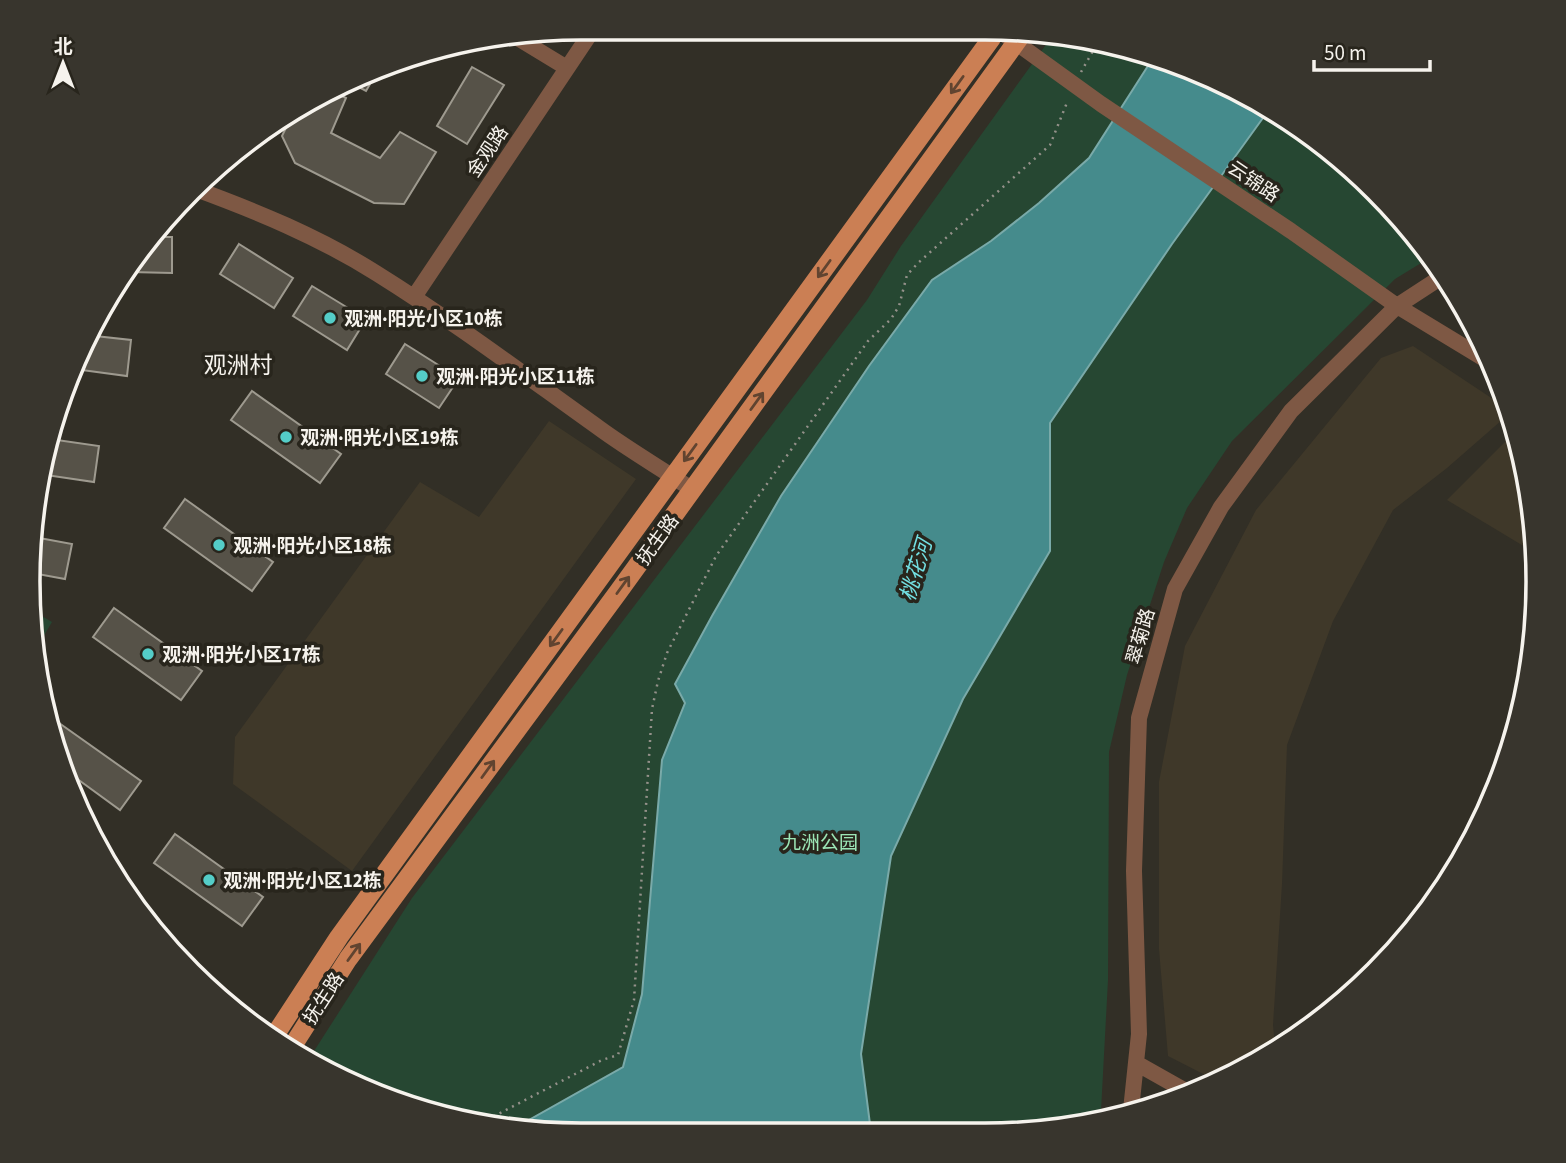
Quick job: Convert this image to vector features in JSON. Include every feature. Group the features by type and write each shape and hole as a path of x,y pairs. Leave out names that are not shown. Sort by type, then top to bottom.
{"main road":[{"name":"抚生路","path":"278,1030 339,937 989,40"},
{"name":"抚生路","path":"296,1041 348,959 1017,41"}],"street":[{"name":"金观路","path":"414,297 586,40"},
{"name":"云锦路","path":"1027,42 1074,85 1101,104 1291,231 1397,306 1475,354"},
{"path":"526,43 567,68"},
{"path":"206,193 310,236 375,272 504,359 602,431 692,490"},
{"name":"翠菊路","path":"1132,1102 1139,1034 1134,871 1139,718 1175,589 1221,507 1291,411 1397,306 1435,281"},
{"path":"1136,1063 1178,1087"}],"path":[{"path":"496,1115 602,1060 618,1055 634,1000 652,709 657,681 667,653 716,556 868,341 891,319 898,306 907,275 918,262 1050,145 1074,85 1093,52"}],"shaded area":[{"path":"1413,346 1494,400 1501,421 1393,510 1333,621 1287,745 1274,1038 1206,1075 1168,1056 1159,949 1159,782 1185,646 1256,510 1381,358"},
{"path":"549,421 636,479 352,871 233,784 235,737 420,482 479,517"},
{"path":"1507,440 1525,547 1447,500"}],"green space":[{"name":"九洲公园","path":"1046,44 1090,51 1158,69 1192,81 1255,113 1285,131 1341,175 1391,225 1422,263 1395,279 1232,441 1187,508 1164,562 1127,675 1109,752 1108,980 1101,1109 1055,1118 985,1123 546,1122 476,1112 408,1094 374,1082 314,1051 412,898 867,300 901,246"},
{"path":"41,615 52,622 43,637"}],"water":[{"name":"桃花河","path":"1148,66 1192,81 1263,118 1172,244 1050,423 1050,551 963,699 891,856 861,1054 870,1123 582,1123 529,1120 623,1067 642,994 662,760 685,703 675,684 781,496 869,366 932,280 991,241 1089,158"}],"building":[{"path":"472,67 504,85 467,144 437,126"},
{"path":"371,82 366,91 360,88"},
{"path":"342,96 346,98 331,133 380,158 400,132 436,152 404,204 374,203 295,163 282,136 286,128"},
{"path":"165,237 172,237 172,273 137,272"},
{"path":"239,244 293,278 274,308 220,274"},
{"name":"观洲·阳光小区10栋","path":"312,286 366,319 347,350 293,316"},
{"path":"99,336 131,340 127,376 83,370"},
{"name":"观洲·阳光小区11栋","path":"405,344 459,378 439,408 386,374"},
{"name":"观洲·阳光小区19栋","path":"252,391 341,454 320,483 231,420"},
{"path":"59,440 99,446 94,482 51,476"},
{"name":"观洲·阳光小区18栋","path":"185,499 273,562 252,591 164,528"},
{"path":"42,538 72,544 65,579 40,574"},
{"name":"观洲·阳光小区17栋","path":"114,608 202,671 181,700 93,637"},
{"path":"59,723 141,781 120,810 78,779"},
{"name":"观洲·阳光小区12栋","path":"175,834 263,897 242,926 154,863"}],"place":[{"name":"观洲·阳光小区10栋","path":"330,318"},
{"name":"观洲·阳光小区11栋","path":"422,376"},
{"name":"观洲·阳光小区19栋","path":"286,437"},
{"name":"观洲·阳光小区18栋","path":"219,545"},
{"name":"观洲·阳光小区17栋","path":"148,654"},
{"name":"观洲·阳光小区12栋","path":"209,880"}],"district":[{"name":"观洲村","path":"238,365"}]}
